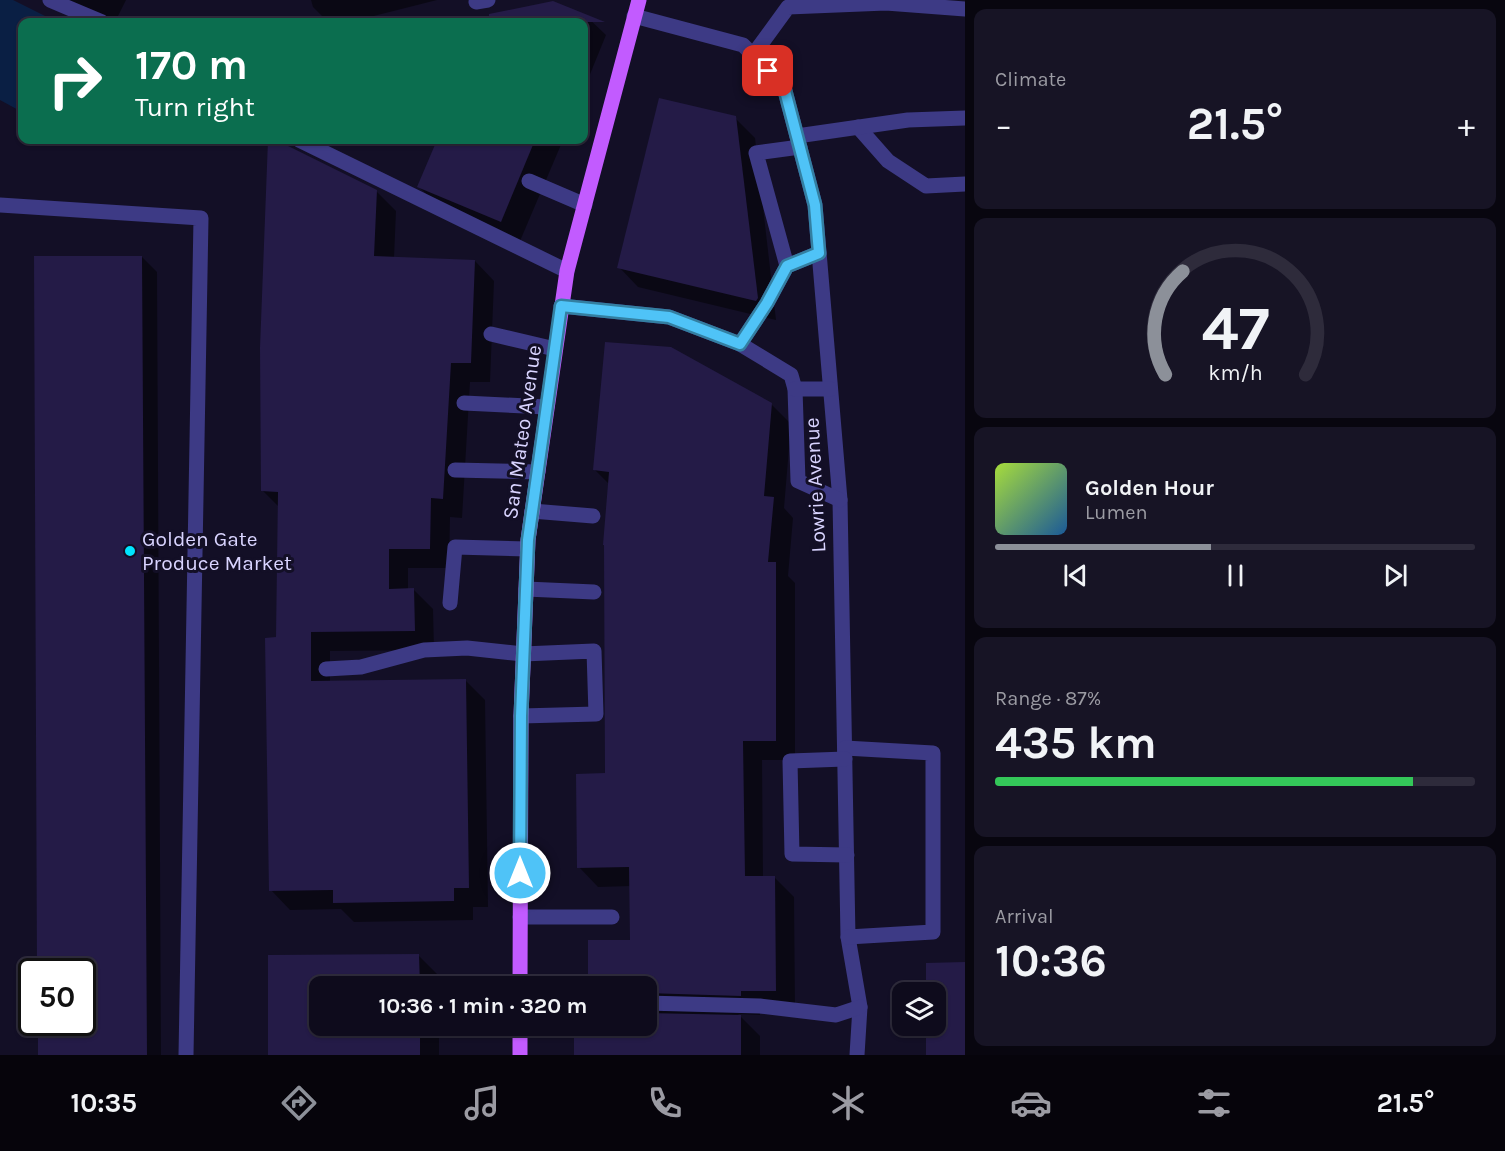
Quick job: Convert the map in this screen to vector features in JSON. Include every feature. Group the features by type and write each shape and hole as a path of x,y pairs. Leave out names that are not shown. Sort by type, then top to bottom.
{"main road":[{"name":"San Mateo Avenue","path":"520,976 521,716 527,549 567,271 639,0"},
{"path":"519,1055 520,1036"}],"street":[{"path":"50,0 93,18"},
{"path":"753,55 788,6 886,3 965,9"},
{"name":"Lowrie Avenue","path":"634,16 743,45 784,87 815,205 840,500 848,937 860,1007 857,1055"},
{"path":"787,266 756,153 858,127 908,120 965,118"},
{"path":"858,127 888,161 926,186 965,184"},
{"path":"307,144 567,271"},
{"path":"529,181 585,205"},
{"path":"0,204 201,218 186,1055"},
{"path":"740,344 767,303 787,266 819,253"},
{"path":"561,306 669,317 740,344 791,375 795,390 798,481 840,500"},
{"path":"491,334 555,349"},
{"path":"795,390 830,389"},
{"path":"464,403 547,407"},
{"path":"455,470 538,472"},
{"path":"532,511 593,516"},
{"path":"450,603 455,546 527,549"},
{"path":"526,589 594,592"},
{"path":"326,669 361,666 424,650 466,648 523,654 594,651 596,714 521,716"},
{"path":"847,855 792,854 790,761 845,753 933,753 933,932 848,937"},
{"path":"520,917 612,917"},
{"path":"657,1003 760,1006 836,1015 860,1007"}],"water":[{"path":"0,0 13,0 49,18 18,18 18,110 0,100"}],"building":[{"path":"553,1 605,22 588,22 588,18 489,18 489,14"},
{"path":"659,98 736,116 758,298 756,301 617,268"},
{"path":"268,144 284,144 377,190 374,256 475,260 471,363 451,363 443,499 431,498 430,549 389,549 389,589 414,588 415,631 311,632 311,681 466,679 469,888 454,888 454,901 333,903 333,890 269,891 265,638 276,637 278,492 261,491 260,348"},
{"path":"435,144 533,144 501,222 417,187"},
{"path":"34,256 142,256 147,1055 38,1055 38,1036 96,1036 96,958 37,958"},
{"path":"605,342 671,347 772,403 764,496 774,497 768,562 776,562 776,741 743,741 745,876 775,876 776,991 741,991 741,996 657,993 657,976 588,976 588,940 630,940 629,867 577,868 576,774 605,773 603,545 609,472 593,470"},
{"path":"419,954 420,976 309,976 309,1036 420,1036 420,1055 268,1055 268,955"},
{"path":"965,962 965,1055 926,1055 926,1036 946,1036 946,982 926,982 926,963"},
{"path":"657,1013 741,1015 741,1055 574,1055 574,1036 657,1036"}],"place":[{"name":"Golden Gate Produce Market","path":"130,551"}],"route":[{"path":"520,873 521,716 528,540 561,306 669,317 740,344 767,303 787,266 819,253 815,205 784,87 768,71"}]}
